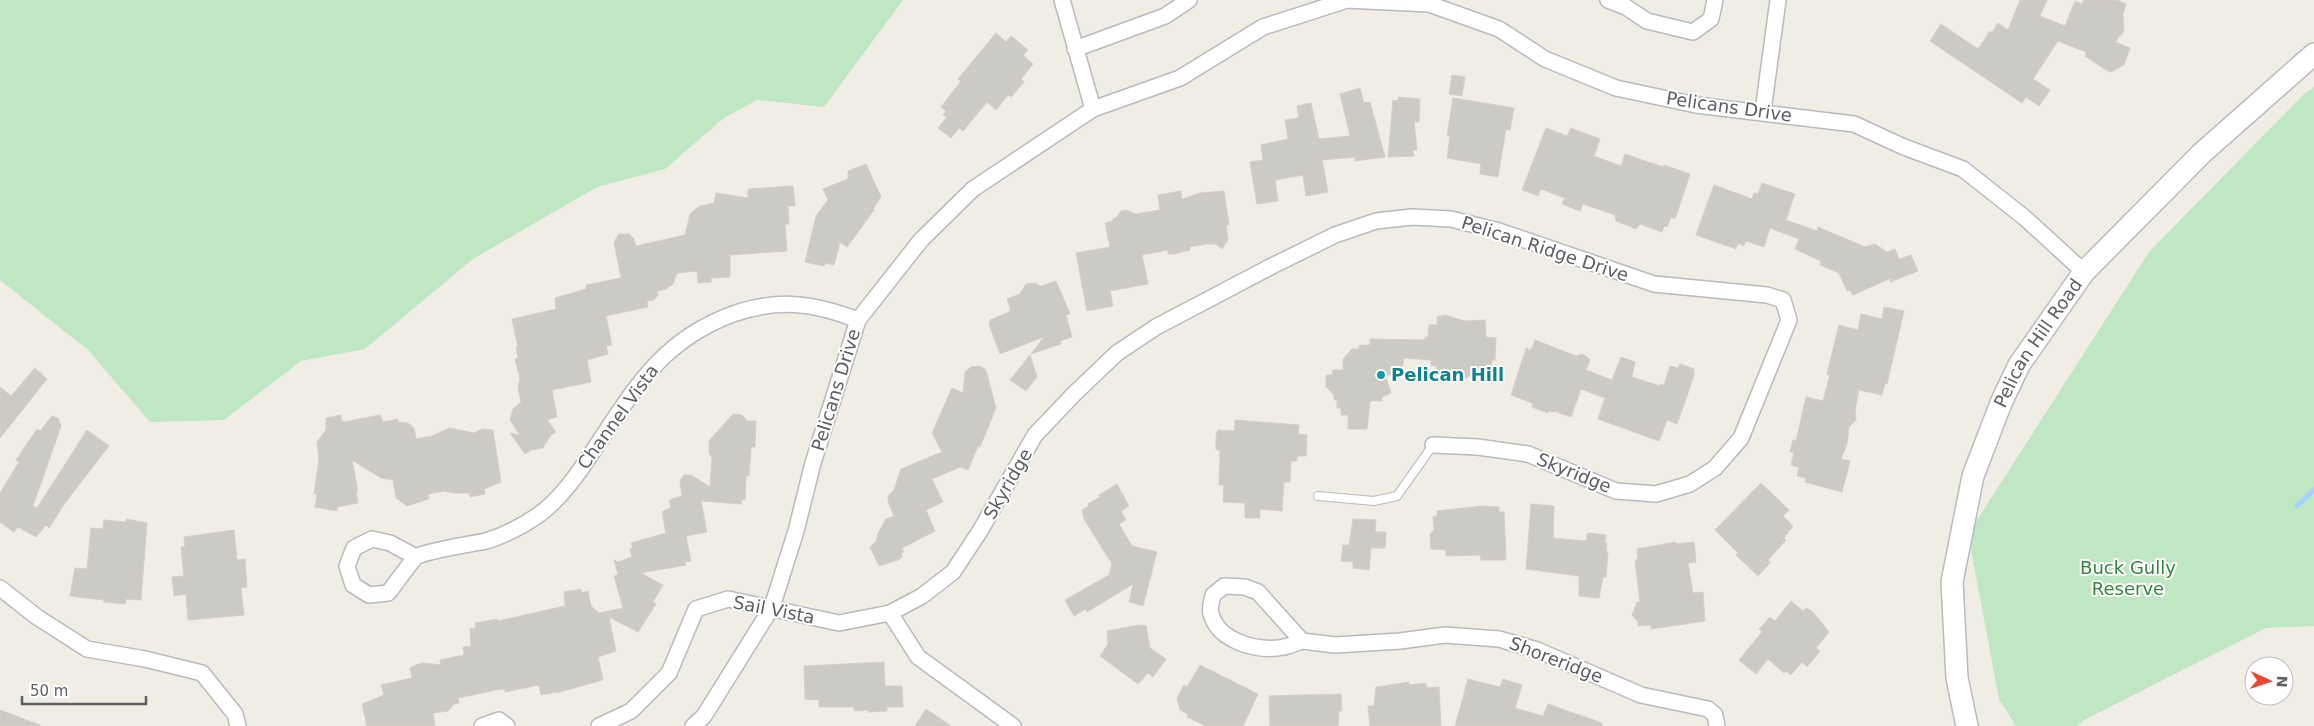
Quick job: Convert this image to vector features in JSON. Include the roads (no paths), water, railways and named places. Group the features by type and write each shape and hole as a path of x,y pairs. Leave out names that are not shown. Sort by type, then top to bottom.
{"street":[{"path":"1062,0 1093,109"},
{"path":"1075,48 1165,16 1189,0"},
{"name":"Pelicans Drive","path":"693,726 704,716 772,607 796,532 813,463 858,320 921,240 973,189 1093,109 1180,78 1263,27 1347,0 1429,4 1499,29 1545,59 1616,88 1696,105 1763,111 1854,124 1904,147 1963,169 2025,218 2084,272"},
{"path":"1608,0 1632,3 1647,21 1694,32 1712,19 1715,0"},
{"path":"1763,111 1778,0"},
{"name":"Pelican Hill Road","path":"1967,726 1957,678 1952,582 1973,476 2001,403 2019,365 2084,272 2202,153 2314,54"},
{"name":"Pelican Ridge Drive","path":"1272,266 1335,235 1376,221 1412,217 1451,219 1499,231 1654,284 1766,295"},
{"name":"Skyridge","path":"890,613 922,596 953,572 980,531 1036,436 1074,394 1117,353 1156,327 1272,266"},
{"name":"Skyridge","path":"1433,445 1478,447 1528,454 1616,491 1656,494 1690,484 1715,468 1741,438 1789,320 1783,300 1766,295"},
{"name":"Channel Vista","path":"416,557 487,540 514,529 538,515 561,495 582,468 642,380 665,353 716,320 746,310 784,305 828,308 858,320"},
{"path":"372,539 390,543 416,557 388,593 369,595 353,585 347,566 354,548 372,539"},
{"name":"Shoreridge","path":"1302,641 1258,592 1246,587 1224,586 1213,595 1210,612 1218,628 1231,638 1253,646 1283,648 1302,641 1334,645 1400,641 1445,634 1500,638 1537,650 1641,695 1708,709 1716,720"},
{"path":"0,588 37,617 87,649 145,659 202,673 235,714 238,726"},
{"name":"Sail Vista","path":"599,726 631,710 669,673 696,609 728,599 839,623 890,613"},
{"path":"890,613 918,658 1013,726"},
{"path":"482,726 499,720 506,726"}],"lane":[{"path":"1318,496 1374,501 1397,496 1433,445"}],"waterway":[{"path":"2297,506 2314,490"}],"place":[{"name":"Pelican Hill","path":"1381,375"}],"park label":[{"name":"Buck Gully Reserve","path":"2128,578"}]}
